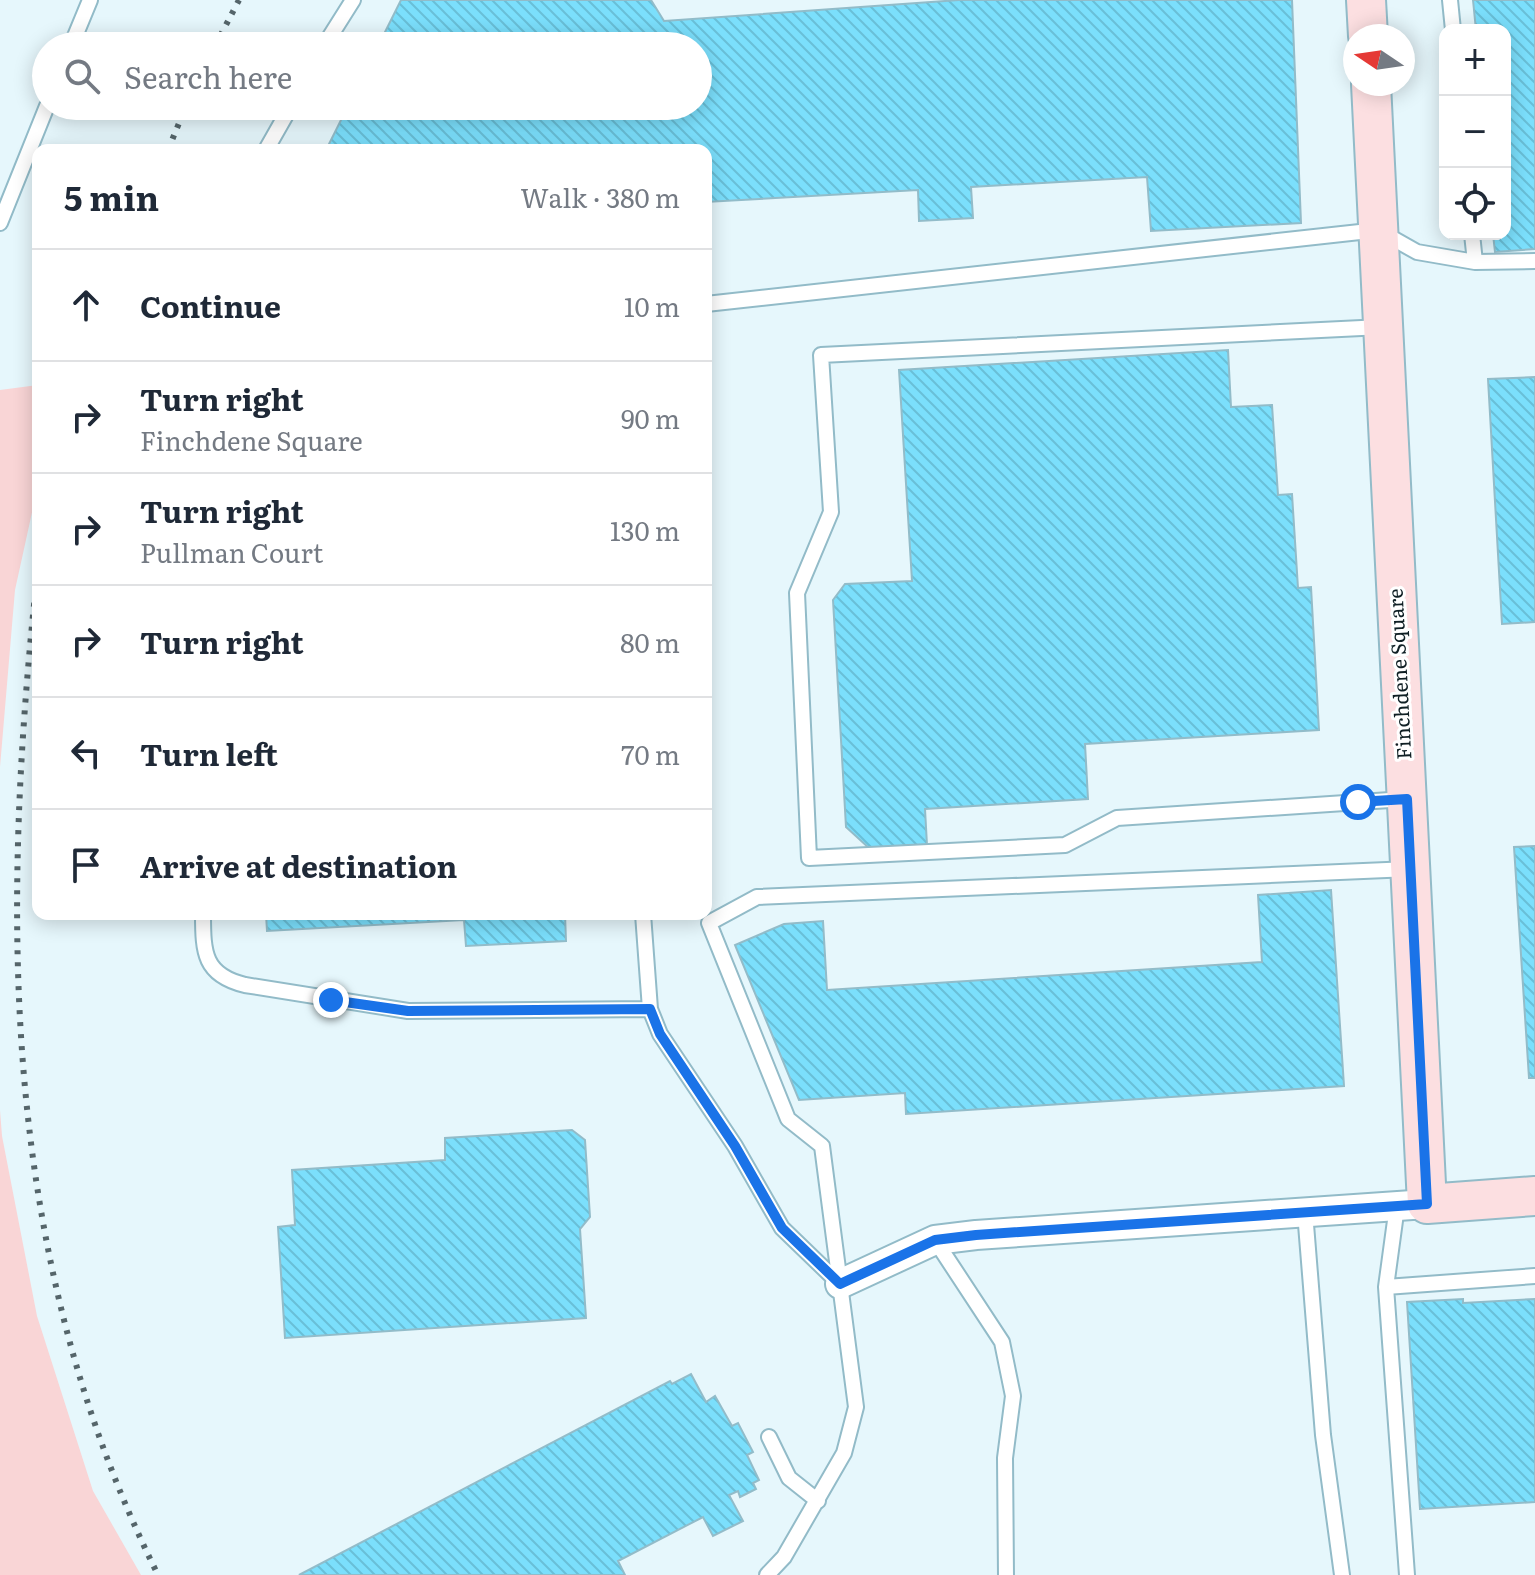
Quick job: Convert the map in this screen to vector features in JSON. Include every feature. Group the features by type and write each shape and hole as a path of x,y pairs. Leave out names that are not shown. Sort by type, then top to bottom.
{"street":[{"path":"1366,0 1367,24"},
{"name":"Finchdene Square","path":"1372,96 1410,869 1412,1205"},
{"path":"840,1284 935,1240 1535,1196"}],"lane":[{"path":"77,32 90,0"},
{"path":"333,32 353,0"},
{"path":"1450,0 1452,24"},
{"path":"0,223 41,120"},
{"path":"269,144 283,120"},
{"path":"712,303 1378,230 1417,252 1475,262 1535,261"},
{"path":"1473,240 1475,262"},
{"path":"1383,327 821,355 831,512 797,593 809,858 1065,845 1117,818 1407,799"},
{"path":"767,1575 784,1557 844,1453 856,1407 822,1146 788,1119 709,923 757,897 1410,869"},
{"path":"204,920 208,963 222,979 245,985 408,1011 650,1009"},
{"path":"643,920 650,1009 660,1034 735,1146 782,1228 840,1284"},
{"path":"1407,1575 1386,1287 1412,1205"},
{"path":"1305,1212 1323,1435 1342,1575"},
{"path":"935,1240 1002,1342 1011,1382 1013,1396 1005,1458 1006,1575"},
{"path":"1386,1287 1535,1276"},
{"path":"769,1437 789,1478 818,1501"}],"shaded area":[{"path":"32,386 32,512 15,590 0,767 0,390"},
{"path":"0,1110 2,1136 37,1316 93,1491 141,1575 0,1575"}],"building":[{"path":"401,0 651,0 664,21 959,0 1292,0 1301,223 1151,231 1147,177 971,187 973,218 919,221 918,190 712,202 712,144 329,144 341,120 712,120 712,32 385,32"},
{"path":"1473,0 1535,0 1535,249 1495,252 1494,240 1511,240 1511,24 1475,24"},
{"path":"1228,350 1231,407 1272,405 1278,495 1292,494 1298,588 1311,587 1319,730 1085,744 1088,799 925,809 927,845 870,849 846,827 833,600 845,584 912,581 899,370"},
{"path":"1535,377 1535,622 1502,624 1488,379"},
{"path":"1535,846 1535,1078 1529,1078 1514,847"},
{"path":"1331,890 1344,1086 906,1114 905,1093 799,1100 735,945 784,924 823,921 827,990 1262,962 1258,895"},
{"path":"266,920 464,920 267,931"},
{"path":"464,920 565,920 566,941 466,946"},
{"path":"572,1130 585,1140 590,1217 580,1229 586,1318 285,1338 278,1227 295,1225 292,1170 445,1160 445,1138"},
{"path":"1463,1299 1463,1303 1535,1299 1535,1502 1420,1509 1407,1302"},
{"path":"691,1374 706,1402 715,1396 732,1426 738,1423 753,1452 747,1455 759,1480 753,1483 756,1489 740,1497 738,1491 729,1495 743,1521 713,1536 703,1517 618,1561 625,1575 299,1575 670,1381 672,1384"}],"railway":[{"path":"222,32 239,0"},
{"path":"170,144 180,120"},
{"path":"32,632 18,826 18,955 24,1082 41,1208 67,1333 106,1455 158,1575"}],"route":[{"path":"331,1000 408,1011 650,1009 660,1034 735,1146 782,1228 840,1284 935,1240 1427,1204 1407,799 1358,802"}]}
